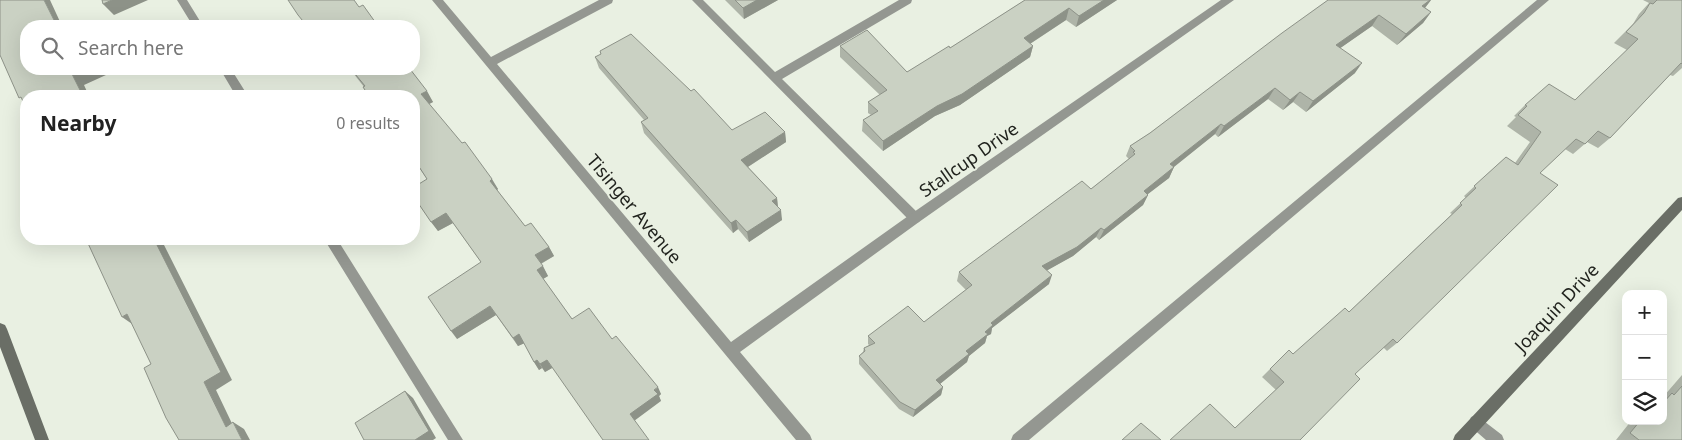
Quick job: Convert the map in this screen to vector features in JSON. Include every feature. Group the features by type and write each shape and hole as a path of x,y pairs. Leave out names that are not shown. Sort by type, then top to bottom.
{"street":[{"path":"182,0 194,20"},
{"name":"Tisinger Avenue","path":"437,0 805,440"},
{"path":"489,63 608,0"},
{"path":"697,0 915,218"},
{"path":"774,78 907,0"},
{"name":"Stallcup Drive","path":"731,350 915,218 1229,0"},
{"path":"1018,440 1544,0"},
{"path":"229,75 238,90"},
{"name":"Joaquin Drive","path":"1460,440 1682,202"},
{"path":"334,245 456,440"},
{"path":"0,329 42,440"},
{"path":"1476,422 1497,440"}],"building":[{"path":"0,0 44,0 54,20 20,20 20,75 72,75 80,90 20,90 19,98 0,55"},
{"path":"102,0 112,0 103,4"},
{"path":"288,0 354,0 359,7 363,5 374,20 302,20"},
{"path":"735,0 757,0 743,8"},
{"path":"1025,0 1104,0 1079,16 1069,8 1024,38 1033,46 962,94 937,106 883,141 863,120 878,111 868,102 887,90 840,46 867,30 907,72 949,46 950,48"},
{"path":"1328,0 1430,0 1422,6 1431,12 1406,34 1379,15 1336,45 1362,63 1313,101 1300,92 1290,100 1275,88 1224,126 1221,124 1170,164 1174,167 1144,191 1148,195 1104,230 1101,228 1077,247 1042,266 1052,275 991,323 993,325 985,332 988,334 966,351 969,354 936,380 943,387 915,410 900,402 859,356 865,351 864,348 875,343 868,336 908,306 924,322 972,285 959,272 1082,181 1091,189 1135,154 1133,152 1135,151 1130,146"},
{"path":"1657,0 1682,0 1682,64 1610,138 1598,131 1585,144 1576,139 1540,173 1558,185 1397,343 1393,339 1355,374 1360,379 1300,440 1170,440 1210,404 1235,428 1284,382 1270,369 1289,350 1293,354 1345,308 1349,312 1462,205 1460,203 1476,188 1474,186 1506,157 1518,165 1541,132 1518,115 1527,106 1525,105 1549,84 1575,100 1638,39 1626,32 1644,13 1650,3 1653,4"},
{"path":"631,34 691,91 694,89 732,130 765,112 785,132 741,160 777,198 772,201 781,210 747,232 736,220 731,223 641,122 648,118 595,57 601,54 600,51"},
{"path":"356,75 415,75 427,91 421,94 462,143 465,142 492,179 490,181 525,226 531,223 549,247 535,255 543,266 537,270 572,319 589,308 612,339 616,336 658,387 654,390 658,394 630,414 649,440 603,440 547,360 540,364 537,360 534,362 519,334 513,338 490,306 451,331 428,297 481,262 446,213 431,222 420,206 420,183 427,179 420,168 420,90 365,90 363,87 365,86"},
{"path":"89,245 157,245 221,372 204,382 226,427 233,422 242,440 179,440 166,418 144,368 151,364 127,314 122,317"},
{"path":"1682,386 1682,440 1639,440 1630,433 1637,425 1667,425 1667,399 1672,393 1674,395"},
{"path":"405,391 429,431 415,440 364,440 355,423"},
{"path":"1141,423 1161,440 1122,440"}]}
